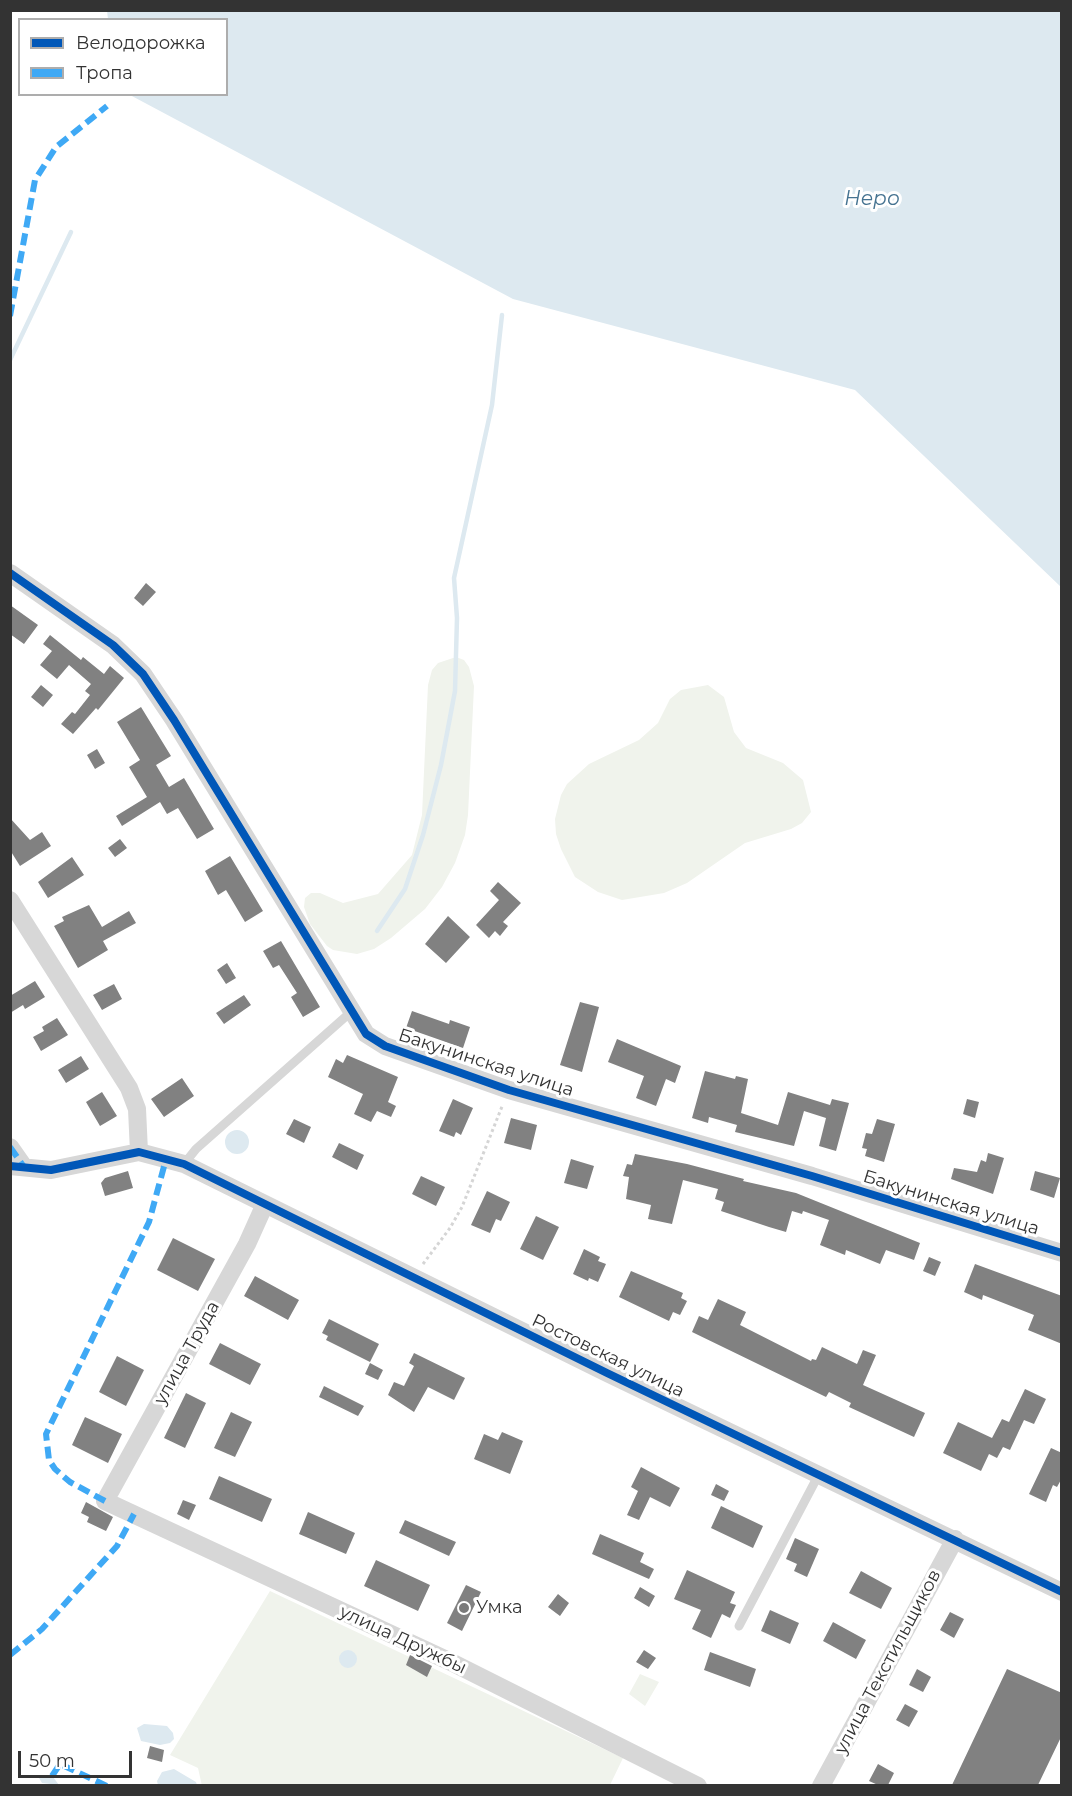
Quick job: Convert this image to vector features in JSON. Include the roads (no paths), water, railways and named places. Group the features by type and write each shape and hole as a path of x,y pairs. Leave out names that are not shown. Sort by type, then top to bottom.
{"street":[{"name":"Бакунинская улица","path":"10,573 113,645 143,674 174,720 366,1034 385,1046 508,1090 812,1176 1062,1253"},
{"path":"10,900 129,1088 137,1109 139,1152 51,1170 17,1166 10,1147"},
{"name":"Ростовская улица","path":"139,1152 184,1164 1062,1592"},
{"name":"улица Труда","path":"105,1501 247,1244 265,1203"},
{"name":"улица Дружбы","path":"105,1501 451,1662 698,1785"},
{"name":"улица Текстильщиков","path":"821,1785 955,1539"}],"lane":[{"path":"184,1164 196,1149 352,1011"},
{"path":"739,1626 819,1474"}],"water":[{"name":"Неро","path":"107,11 1061,11 1061,587 855,390 513,299 132,96 228,96 228,18 108,18"},
{"path":"237,1130 245,1134 249,1142 245,1150 237,1154 229,1150 225,1142 229,1134"},
{"path":"344,1650 352,1650 357,1655 355,1666 344,1668 339,1663 339,1655"},
{"path":"144,1724 167,1726 173,1733 174,1739 170,1743 160,1745 141,1741 137,1728"},
{"path":"174,1769 196,1782 197,1785 158,1785 157,1781 162,1772"},
{"path":"44,1775 53,1777 59,1785 42,1783 39,1778"}],"waterway":[{"path":"10,360 71,232"},
{"path":"377,931 405,889 423,835 441,765 455,691 457,618 454,578 492,405 502,315"}],"place":[{"name":"Умка","path":"464,1608"}]}
